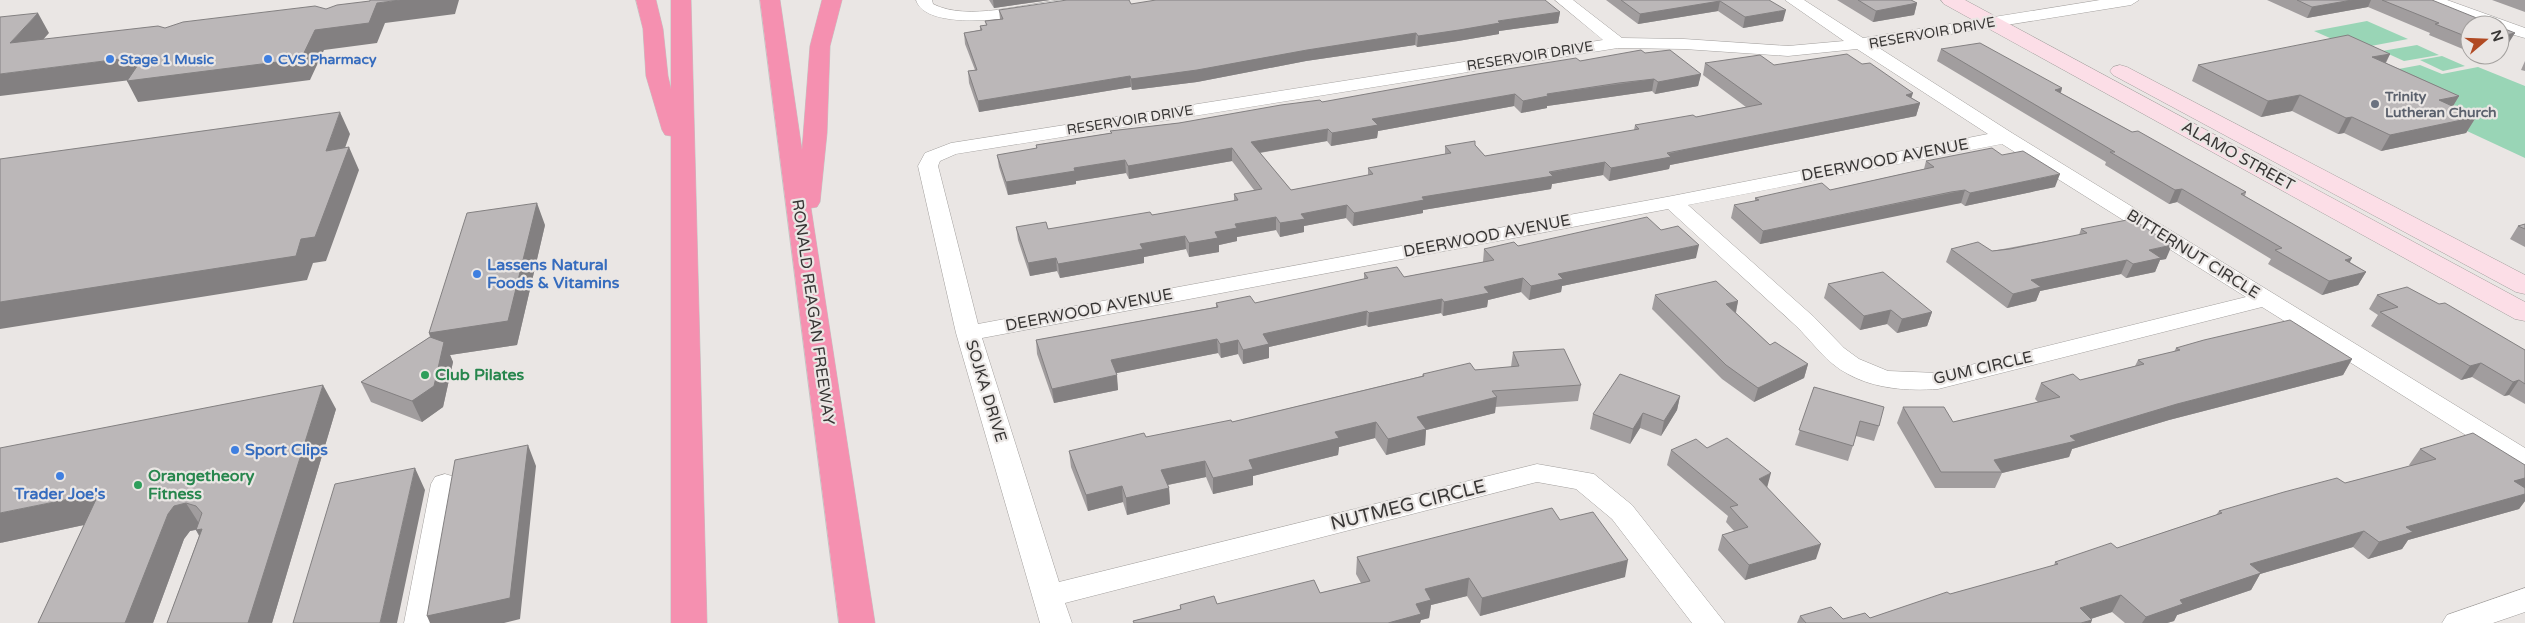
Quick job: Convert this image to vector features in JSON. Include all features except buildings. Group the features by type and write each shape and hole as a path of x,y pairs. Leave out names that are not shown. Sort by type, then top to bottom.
{"highway":[{"path":"646,0 653,29 657,76 683,162"},
{"path":"681,0 689,623"},
{"name":"RONALD REAGAN FREEWAY","path":"770,0 857,623"},
{"path":"803,241 816,133 820,46 832,0"}],"main road":[{"name":"ALAMO STREET","path":"1951,0 2525,313"},
{"name":"ALAMO STREET","path":"1986,0 2525,286"}],"street":[{"path":"929,6 956,16 976,16 1094,0"},
{"path":"1563,0 1618,43"},
{"name":"BITTERNUT CIRCLE","path":"1793,0 2006,137 2525,460"},
{"name":"RESERVOIR DRIVE","path":"932,157 951,149 1618,43 1684,44 1788,51 1863,44 2131,0"},
{"path":"2432,0 2472,15"},
{"path":"2510,29 2525,34"},
{"name":"DEERWOOD AVENUE","path":"968,333 1672,202 2006,137"},
{"name":"SOJKA DRIVE","path":"932,157 928,166 968,333 1056,623"},
{"name":"GUM CIRCLE","path":"1672,202 1809,324 1835,356 1860,370 1894,380 1918,383 1938,380 2265,299"},
{"name":"NUTMEG CIRCLE","path":"1047,596 1537,473 1584,480 1622,512 1709,623"},
{"path":"420,623 445,484"},
{"path":"2458,623 2525,600"}],"green space":[{"path":"2367,21 2408,39 2355,49 2314,31"},
{"path":"2417,45 2439,55 2404,61 2382,51"},
{"path":"2442,56 2465,66 2443,71 2420,60"},
{"path":"2420,65 2442,74 2478,67 2525,86 2525,158 2439,118 2377,73"}],"place":[{"name":"Stage 1 Music","path":"110,59"},
{"name":"CVS Pharmacy","path":"268,59"},
{"name":"Trinity Lutheran Church","path":"2375,104"},
{"name":"Lassens Natural Foods & Vitamins","path":"477,274"},
{"name":"Club Pilates","path":"425,375"},
{"name":"Sport Clips","path":"235,450"},
{"name":"Trader Joe's","path":"60,476"},
{"name":"Orangetheory Fitness","path":"138,485"}]}
